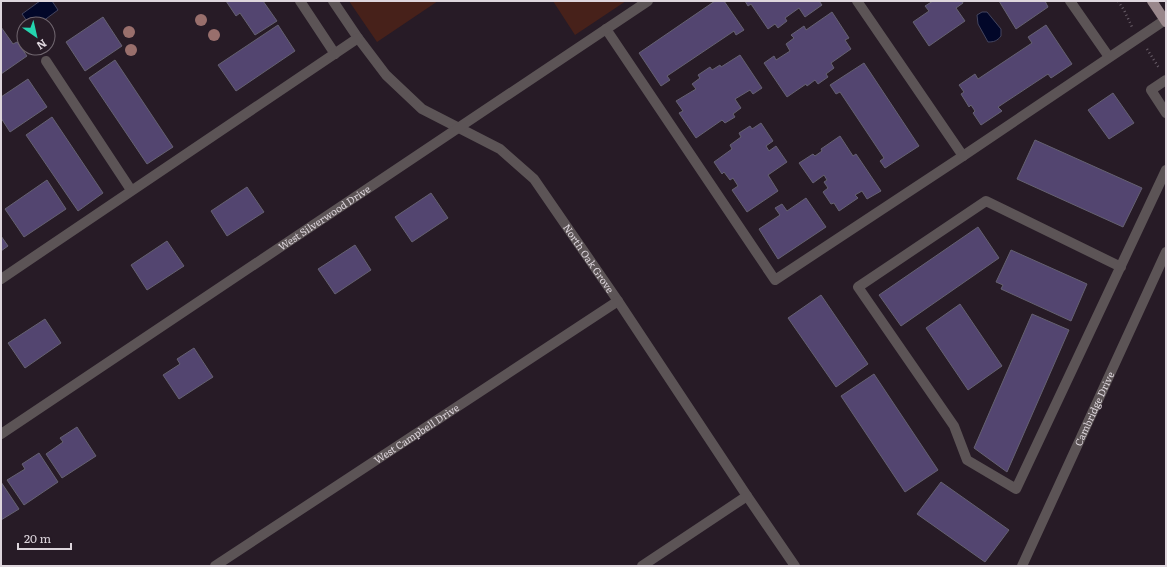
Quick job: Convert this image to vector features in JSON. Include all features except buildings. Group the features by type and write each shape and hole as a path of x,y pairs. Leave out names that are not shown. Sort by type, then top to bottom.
{"main road":[{"path":"1152,1 1165,21"}],"street":[{"path":"300,1 335,54"},
{"name":"North Oak Grove","path":"334,1 358,38 386,75 422,109 500,150 534,180 618,301 794,566"},
{"name":"West Silverwood Drive","path":"1,434 648,1"},
{"path":"857,1 963,156"},
{"path":"1070,1 1109,57"},
{"path":"606,29 775,280 1165,21"},
{"path":"1,279 358,38"},
{"path":"46,61 131,190"},
{"path":"1166,80 1151,90 1166,113"},
{"path":"1121,267 986,201 858,287 954,426 967,460 1016,489 1121,267 1166,170"},
{"name":"Cambridge Drive","path":"1022,566 1166,252"},
{"name":"West Campbell Drive","path":"215,566 618,301"},
{"path":"642,566 747,496"}],"shaded area":[{"path":"349,1 438,1 377,42"},
{"path":"553,1 626,1 575,35"}],"water":[{"path":"40,1 52,1 58,10 50,16 23,16 22,14"},
{"path":"982,12 987,12 1001,29 1001,36 995,41 988,42 978,24 977,15"}]}
